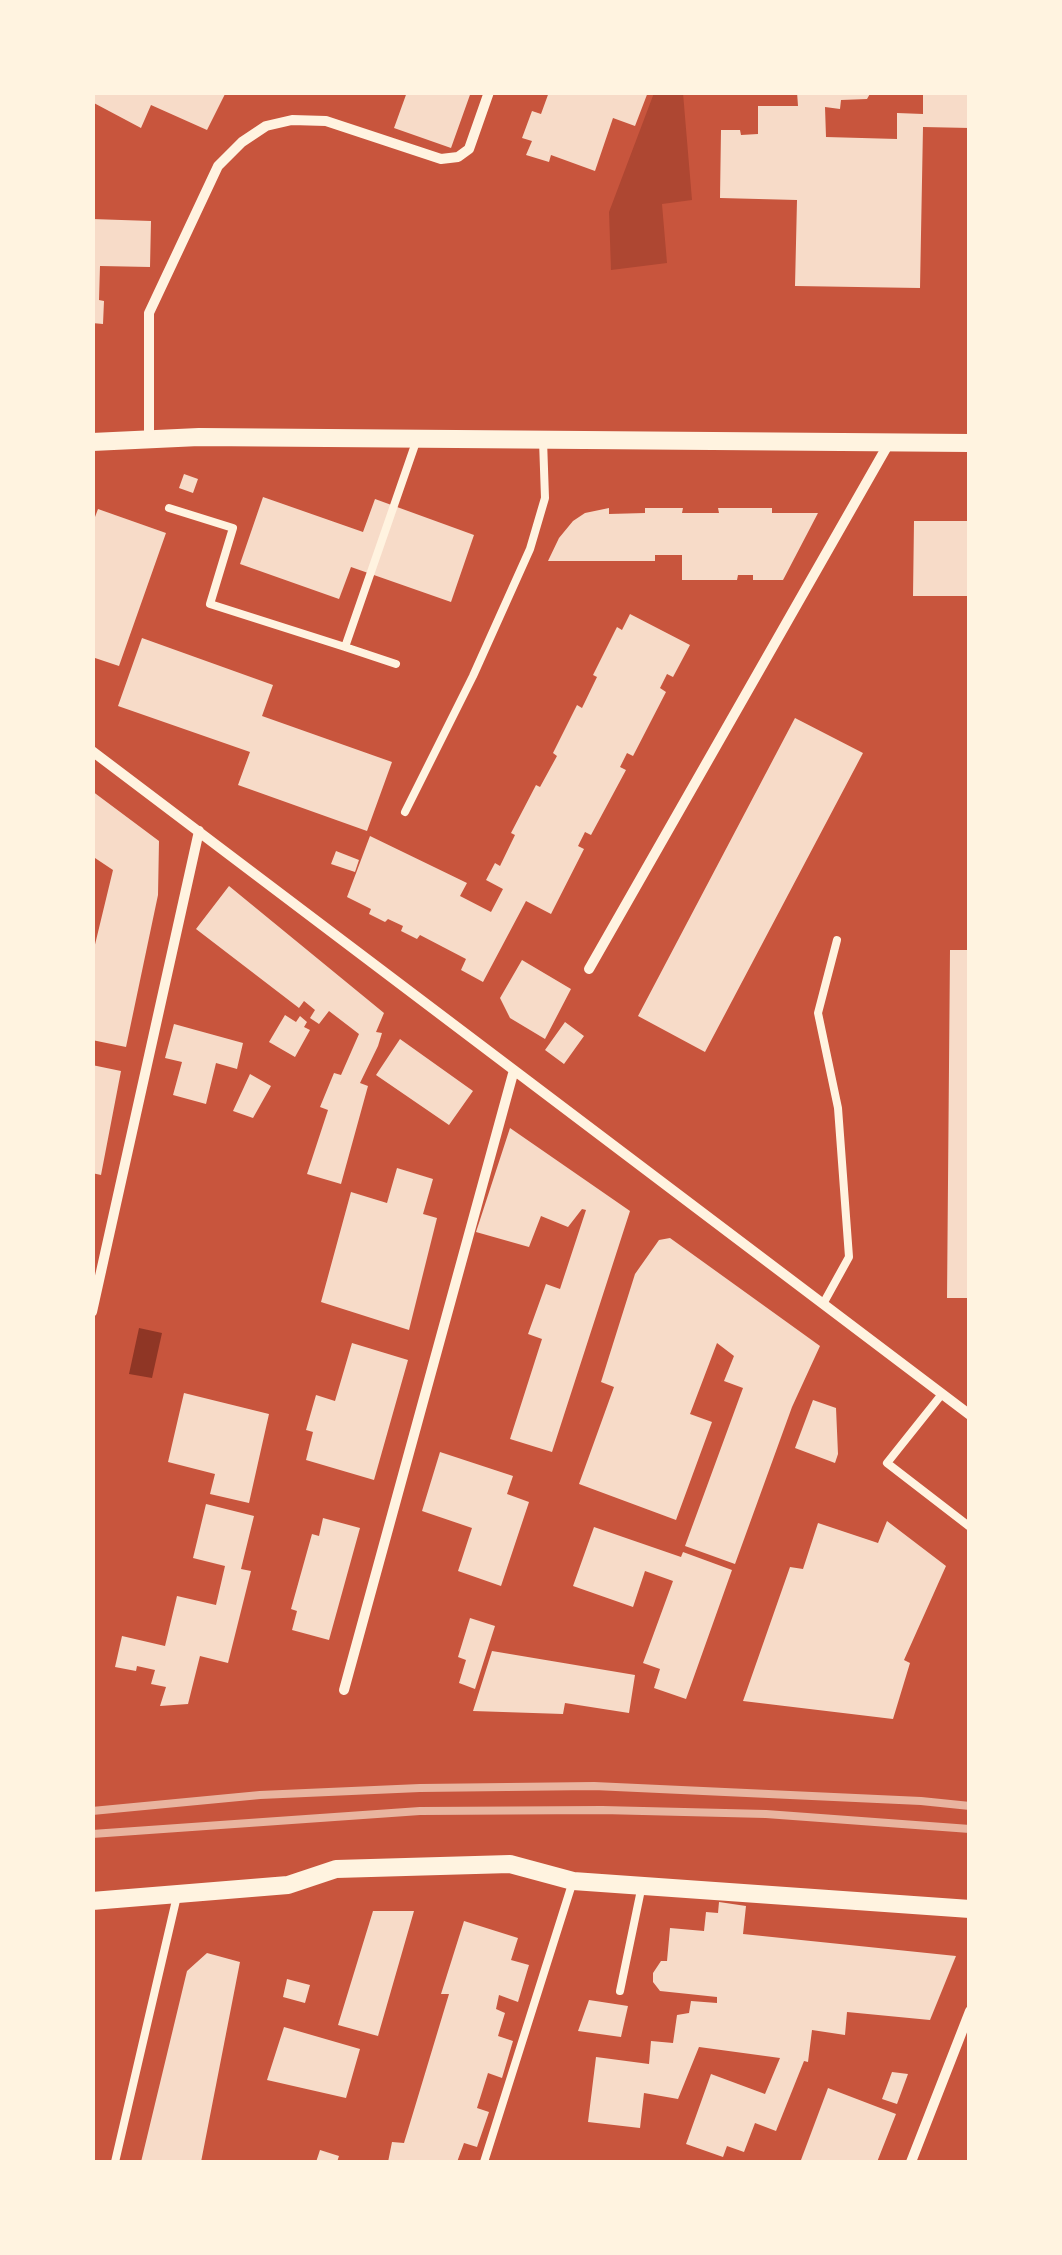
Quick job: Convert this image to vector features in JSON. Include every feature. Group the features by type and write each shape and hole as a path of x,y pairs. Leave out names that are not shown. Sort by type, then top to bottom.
{"street":[{"path":"149,440 148,313 218,166 242,142 266,126 292,120 326,121 441,158 458,157 469,149 489,92"},
{"path":"92,442 417,439 970,443"},
{"path":"92,453 120,442"},
{"path":"589,969 889,442"},
{"path":"92,750 970,1415"},
{"path":"92,1312 97,1268 199,832"},
{"path":"344,1690 514,1070"},
{"path":"92,1901 288,1884 336,1869 510,1864 573,1880 970,1909"},
{"path":"911,2162 965,2038 970,2011"}],"lane":[{"path":"346,647 417,439"},
{"path":"405,812 473,676 530,549 545,498 543,440"},
{"path":"168,508 232,528 210,604 396,664"},
{"path":"822,1304 849,1257 838,1108 818,1013 837,940"},
{"path":"942,1394 887,1463 970,1528"},
{"path":"484,2162 573,1880"},
{"path":"620,1990 642,1885"},
{"path":"115,2162 178,1896"}],"shaded area":[{"path":"654,93 683,93 692,200 662,204 667,263 611,270 609,212"},
{"path":"139,1328 162,1333 152,1378 129,1374"}],"building":[{"path":"92,92 226,92 207,130 151,105 141,128 92,102"},
{"path":"407,92 471,92 451,148 394,128"},
{"path":"549,92 648,92 635,126 613,118 595,171 551,155 549,162 526,155 532,141 522,138 532,111 541,114"},
{"path":"797,92 871,92 867,99 841,100 840,109 825,107 826,137 897,139 897,113 923,114 923,92 970,92 970,128 923,127 920,288 795,286 797,200 720,198 721,130 758,134 758,106 798,106"},
{"path":"92,219 151,221 150,267 100,266 103,324 92,323"},
{"path":"184,474 198,479 193,493 179,488"},
{"path":"263,497 363,532 375,499 474,535 451,602 351,567 339,599 240,564"},
{"path":"609,508 609,514 645,513 645,508 683,508 682,513 772,508 772,513 818,513 783,580 753,580 753,575 738,575 737,580 682,580 682,555 655,555 655,561 548,561 573,521 585,513"},
{"path":"98,509 166,533 119,666 92,657 92,525"},
{"path":"914,521 970,521 970,596 913,596"},
{"path":"630,614 690,645 673,677 667,674 660,688 666,692 633,756 627,753 620,767 626,770 591,835 585,832 578,846 584,849 551,914 526,901 483,982 461,970 466,959 420,935 417,939 401,931 403,926 369,914 371,909 347,897 370,836 467,883 460,896 491,912 503,889 486,880 495,863 500,866 515,835 511,833 536,785 540,787 557,756 553,753 577,705 582,708 617,627 622,630"},
{"path":"142,638 273,685 262,716 392,762 367,831 238,785 250,752 118,706"},
{"path":"795,718 863,753 705,1052 638,1016"},
{"path":"92,791 159,841 158,895 126,1047 92,1040 92,957 113,870 92,856"},
{"path":"336,851 359,860 355,872 331,864"},
{"path":"229,886 384,1013 376,1032 382,1033 378,1046 360,1083 368,1086 341,1184 307,1174 328,1110 320,1107 334,1073 341,1075 359,1034 329,1011 319,1024 310,1018 315,1010 304,1001 299,1008 196,929"},
{"path":"950,950 970,950 970,1298 947,1298"},
{"path":"522,960 571,989 545,1039 510,1018 500,998"},
{"path":"285,1015 296,1022 300,1016 307,1022 304,1027 310,1030 295,1057 269,1042"},
{"path":"565,1022 584,1036 564,1064 545,1050"},
{"path":"174,1024 243,1043 237,1069 216,1063 206,1104 173,1095 182,1062 165,1058"},
{"path":"400,1039 473,1091 449,1125 376,1075"},
{"path":"92,1065 121,1071 101,1175 92,1173"},
{"path":"250,1074 271,1086 253,1118 233,1111"},
{"path":"510,1128 630,1211 552,1452 510,1439 542,1339 528,1334 546,1284 560,1289 586,1210 582,1209 568,1227 541,1216 529,1247 476,1232"},
{"path":"397,1168 433,1179 423,1214 437,1218 409,1330 321,1302 351,1192 387,1203"},
{"path":"670,1238 820,1346 792,1407 735,1564 685,1546 743,1388 724,1381 734,1356 717,1343 690,1414 712,1422 676,1520 579,1484 614,1387 601,1382 635,1274 659,1240"},
{"path":"352,1343 408,1360 374,1480 306,1460 313,1432 306,1430 316,1395 335,1401"},
{"path":"184,1393 269,1414 249,1503 210,1494 215,1474 168,1462"},
{"path":"813,1400 836,1408 835,1463 795,1448"},
{"path":"440,1452 513,1476 507,1494 529,1502 501,1586 458,1571 472,1528 422,1511"},
{"path":"206,1504 254,1516 241,1569 251,1571 228,1663 200,1656 188,1704 160,1706 166,1687 151,1684 155,1670 115,1667 122,1636 165,1646 177,1596 216,1605 225,1566 193,1558"},
{"path":"323,1518 360,1528 329,1640 292,1630 297,1611 291,1609 312,1534 319,1536"},
{"path":"887,1521 946,1566 904,1660 910,1663 893,1719 743,1701 790,1567 803,1569 818,1523 878,1543"},
{"path":"594,1527 732,1570 686,1699 654,1688 660,1669 643,1663 673,1581 645,1571 633,1607 573,1586"},
{"path":"470,1618 495,1626 475,1689 459,1683 466,1660 458,1657"},
{"path":"492,1651 635,1675 629,1713 565,1703 563,1714 473,1711"},
{"path":"719,1902 746,1906 743,1934 956,1956 930,2020 847,2012 845,2035 812,2030 808,2062 804,2061 776,2131 755,2123 744,2152 727,2146 723,2157 686,2144 711,2074 765,2094 780,2058 699,2047 678,2099 644,2093 640,2128 588,2122 596,2057 649,2064 651,2041 673,2043 677,2015 689,2013 691,2001 717,2003 717,1997 660,1991 653,1982 653,1973 661,1961 667,1961 670,1928 704,1931 706,1912 718,1913"},
{"path":"373,1911 414,1911 378,2036 338,2025"},
{"path":"464,1921 518,1938 511,1960 529,1965 518,2002 499,1995 496,2009 505,2013 498,2036 513,2041 502,2078 488,2073 477,2108 489,2112 477,2147 464,2143 457,2162 388,2162 392,2142 404,2143 449,1994 441,1994"},
{"path":"207,1953 240,1962 201,2162 141,2162 187,1971"},
{"path":"287,1979 310,1985 305,2003 283,1997"},
{"path":"589,2000 628,2006 621,2037 578,2031"},
{"path":"284,2027 360,2049 346,2098 267,2080"},
{"path":"892,2072 908,2074 897,2104 882,2099"},
{"path":"828,2088 896,2114 877,2162 801,2160"},
{"path":"320,2150 339,2156 337,2162 316,2162"}],"railway":[{"path":"92,1811 260,1795 594,1786 970,1806"},
{"path":"92,1834 420,1811 766,1814 970,1829"}]}
